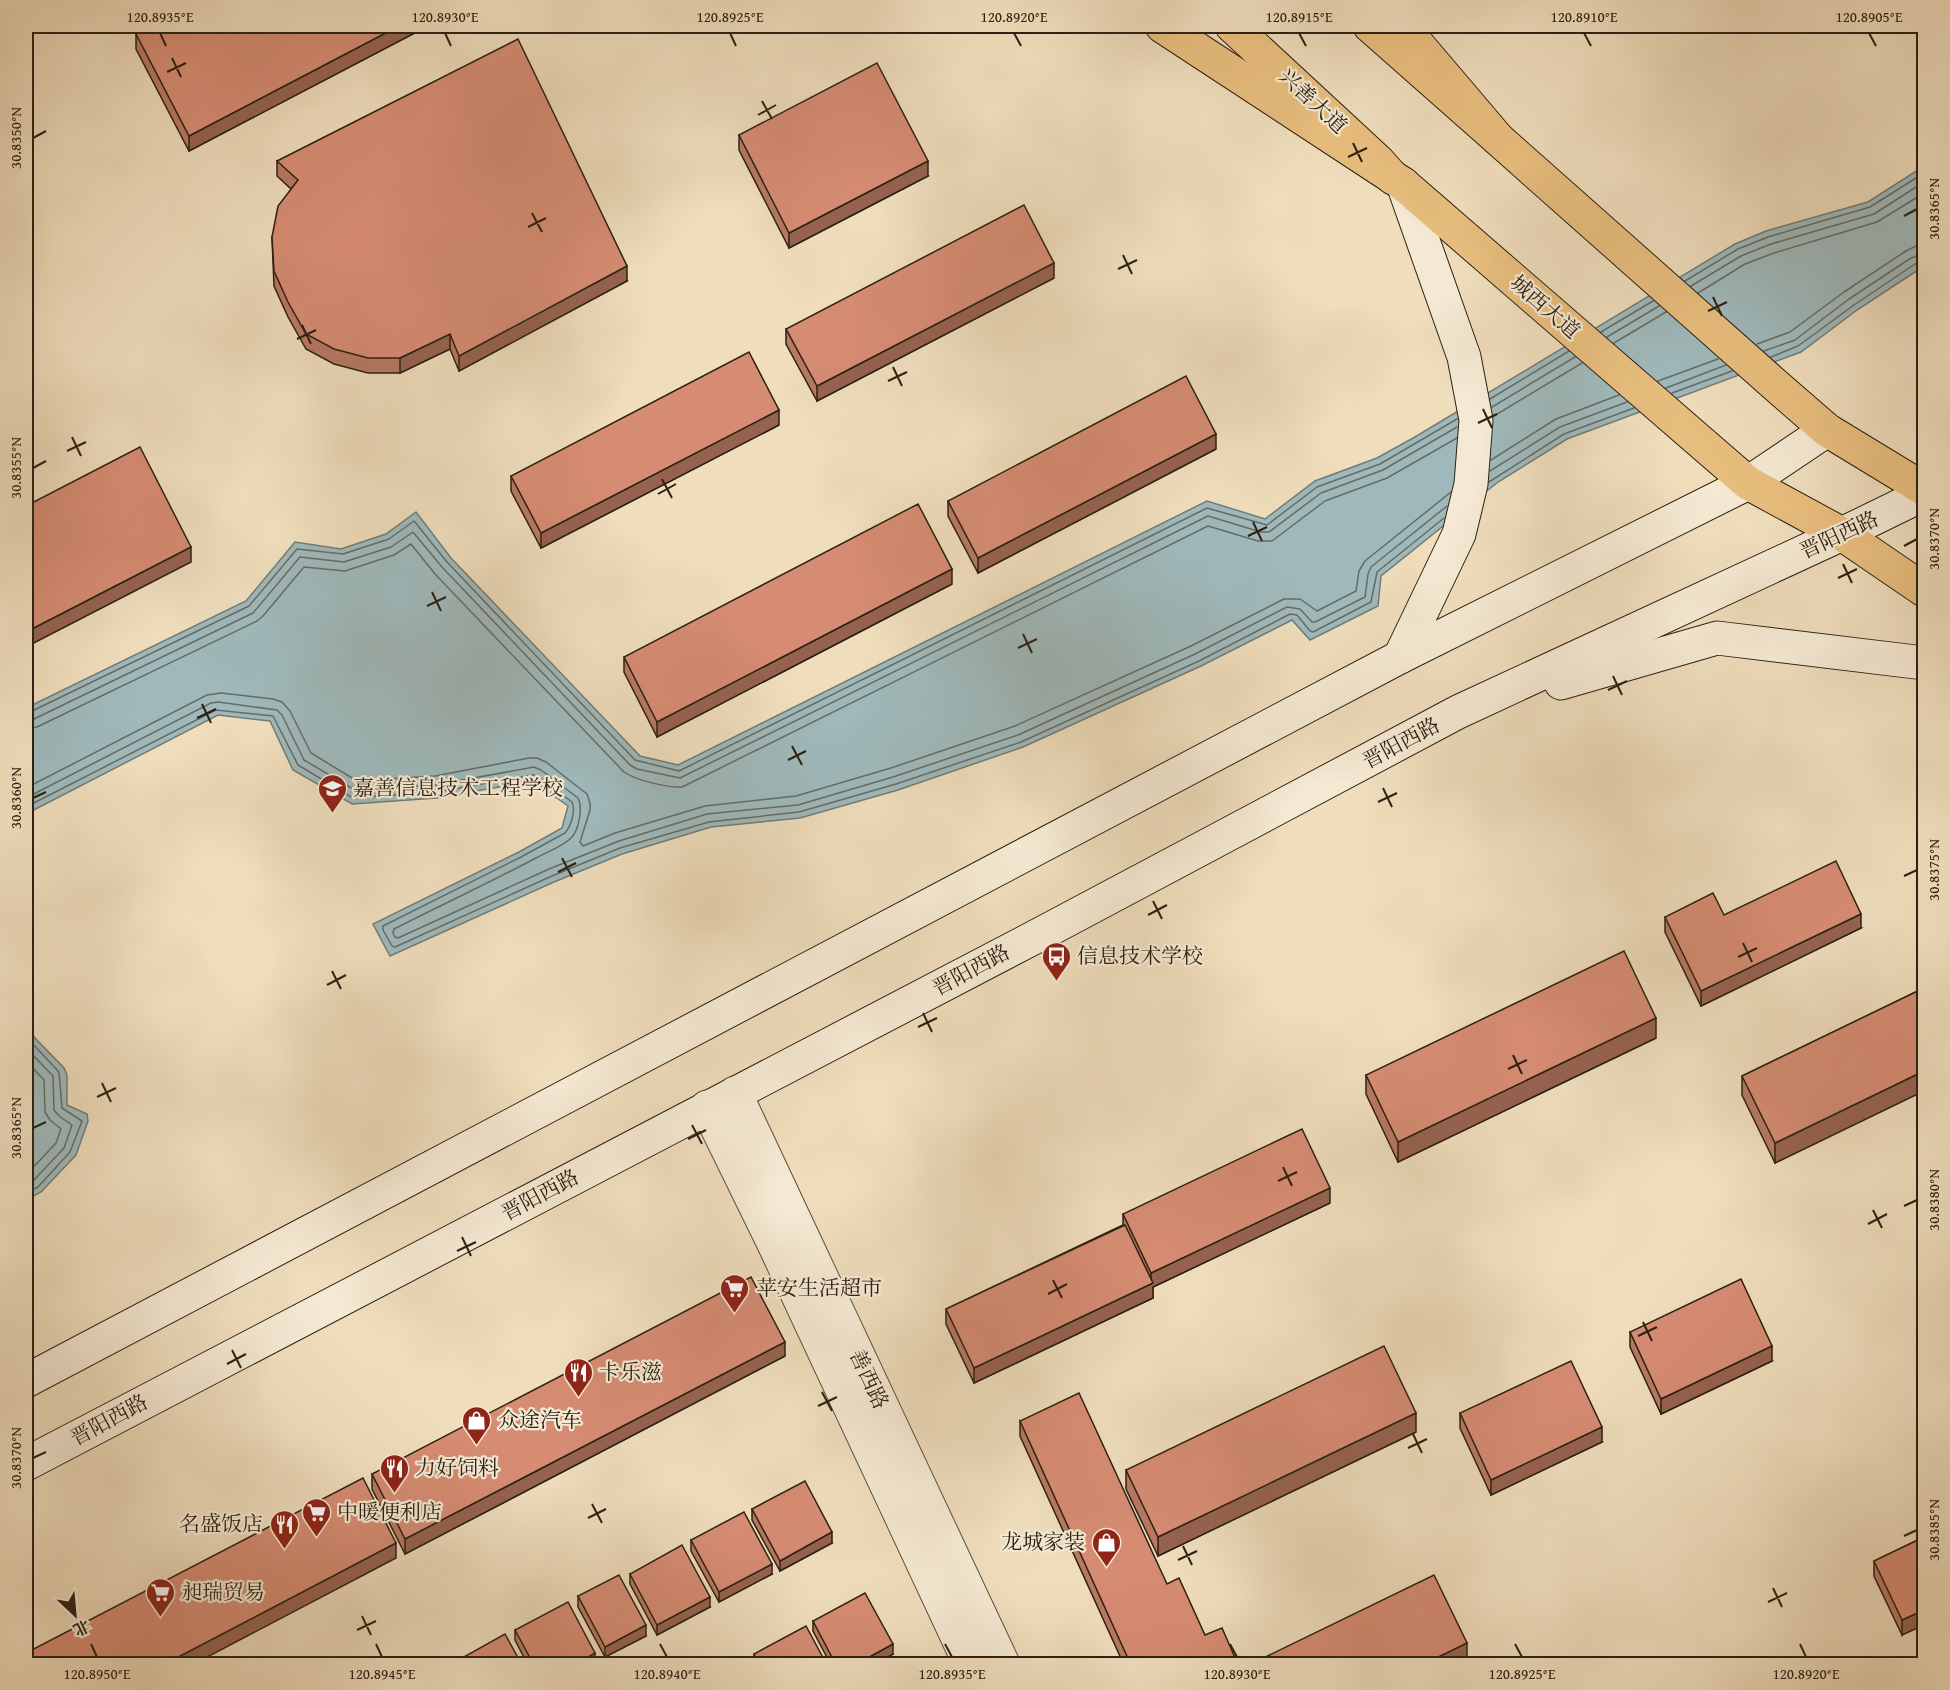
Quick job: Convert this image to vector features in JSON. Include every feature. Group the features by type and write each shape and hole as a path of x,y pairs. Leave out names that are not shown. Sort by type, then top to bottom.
{"main road":[{"name":"城西大道","path":"1162,26 1398,181 1748,483 1842,534 1924,590"},
{"name":"兴善大道","path":"1232,26 1398,181"},
{"path":"1370,26 1827,430 1924,491"},
{"path":"1402,26 1498,139"},
{"path":"1398,181 1464,357 1476,420 1471,484 1459,534 1400,657"},
{"path":"26,1381 1400,657 1748,483 1827,430"},
{"name":"晋阳西路","path":"26,1464 1047,930 1458,712 1842,534 1924,491"},
{"path":"1458,712 1717,638 1924,663"},
{"name":"善西路","path":"721,1100 774,1244 970,1665"},
{"name":"善西路","path":"721,1100 1003,1665"}],"water":[{"path":"1924,166 1924,267 1857,310 1801,352 1567,439 1498,482 1381,576 1378,606 1310,640 1292,620 1201,666 1023,747 898,790 800,818 711,827 622,854 390,956 373,924 519,852 562,828 568,806 533,781 437,798 352,804 293,770 270,721 218,715 26,814 26,708 246,601 295,542 341,549 386,534 416,512 451,558 640,756 678,765 1207,501 1265,519 1315,481 1377,458 1415,437 1735,244 1766,231 1868,202"},
{"path":"26,1011 34,1037 64,1068 67,1075 67,1105 87,1114 88,1121 76,1155 41,1192 26,1200"}],"building":[{"path":"152,26 399,26 189,136 136,34"},
{"path":"518,39 627,266 459,356 450,334 400,358 368,358 334,349 306,334 274,271 272,237 278,206 298,180 277,161"},
{"path":"877,63 928,161 789,233 739,135"},
{"path":"1024,205 1054,263 817,386 786,329"},
{"path":"749,352 779,410 541,533 511,476"},
{"path":"1186,376 1216,434 978,558 948,501"},
{"path":"140,447 191,547 26,632 26,506"},
{"path":"918,504 952,569 657,722 624,657"},
{"path":"1836,861 1861,914 1701,991 1665,917 1713,893 1724,915"},
{"path":"1624,951 1656,1018 1398,1142 1366,1075"},
{"path":"1924,988 1924,1071 1775,1143 1742,1076"},
{"path":"1302,1129 1330,1188 1151,1273 1123,1214"},
{"path":"1125,1225 1153,1283 974,1368 946,1309"},
{"path":"751,1277 785,1342 405,1539 372,1474"},
{"path":"1741,1279 1772,1346 1661,1399 1630,1332"},
{"path":"1384,1346 1416,1413 1158,1537 1126,1470"},
{"path":"1571,1361 1602,1427 1491,1480 1460,1413"},
{"path":"1079,1393 1167,1584 1179,1578 1205,1635 1222,1628 1236,1660 1227,1665 1131,1665 1020,1421"},
{"path":"363,1478 396,1543 163,1665 26,1665 26,1653"},
{"path":"805,1481 832,1532 780,1561 752,1509"},
{"path":"744,1512 772,1564 719,1592 691,1540"},
{"path":"1924,1537 1924,1610 1902,1620 1874,1561"},
{"path":"682,1545 710,1597 657,1625 630,1574"},
{"path":"619,1575 646,1625 605,1647 578,1596"},
{"path":"1434,1575 1467,1643 1422,1665 1249,1665"},
{"path":"865,1593 893,1644 855,1665 836,1665 813,1621"},
{"path":"568,1602 595,1653 575,1665 534,1665 515,1630"},
{"path":"806,1626 827,1665 759,1665 754,1654"},
{"path":"505,1634 522,1665 454,1665 453,1663"},
{"path":"744,1660 746,1665 736,1665"}],"place":[{"name":"嘉善信息技术工程学校","path":"332,814"},
{"name":"信息技术学校","path":"1056,982"},
{"name":"苹安生活超市","path":"735,1314"},
{"name":"卡乐滋","path":"578,1398"},
{"name":"众途汽车","path":"477,1446"},
{"name":"力好饲料","path":"394,1494"},
{"name":"中暖便利店","path":"316,1538"},
{"name":"名盛饭店","path":"284,1550"},
{"name":"龙城家装","path":"1106,1568"},
{"name":"昶瑞贸易","path":"160,1618"}]}
